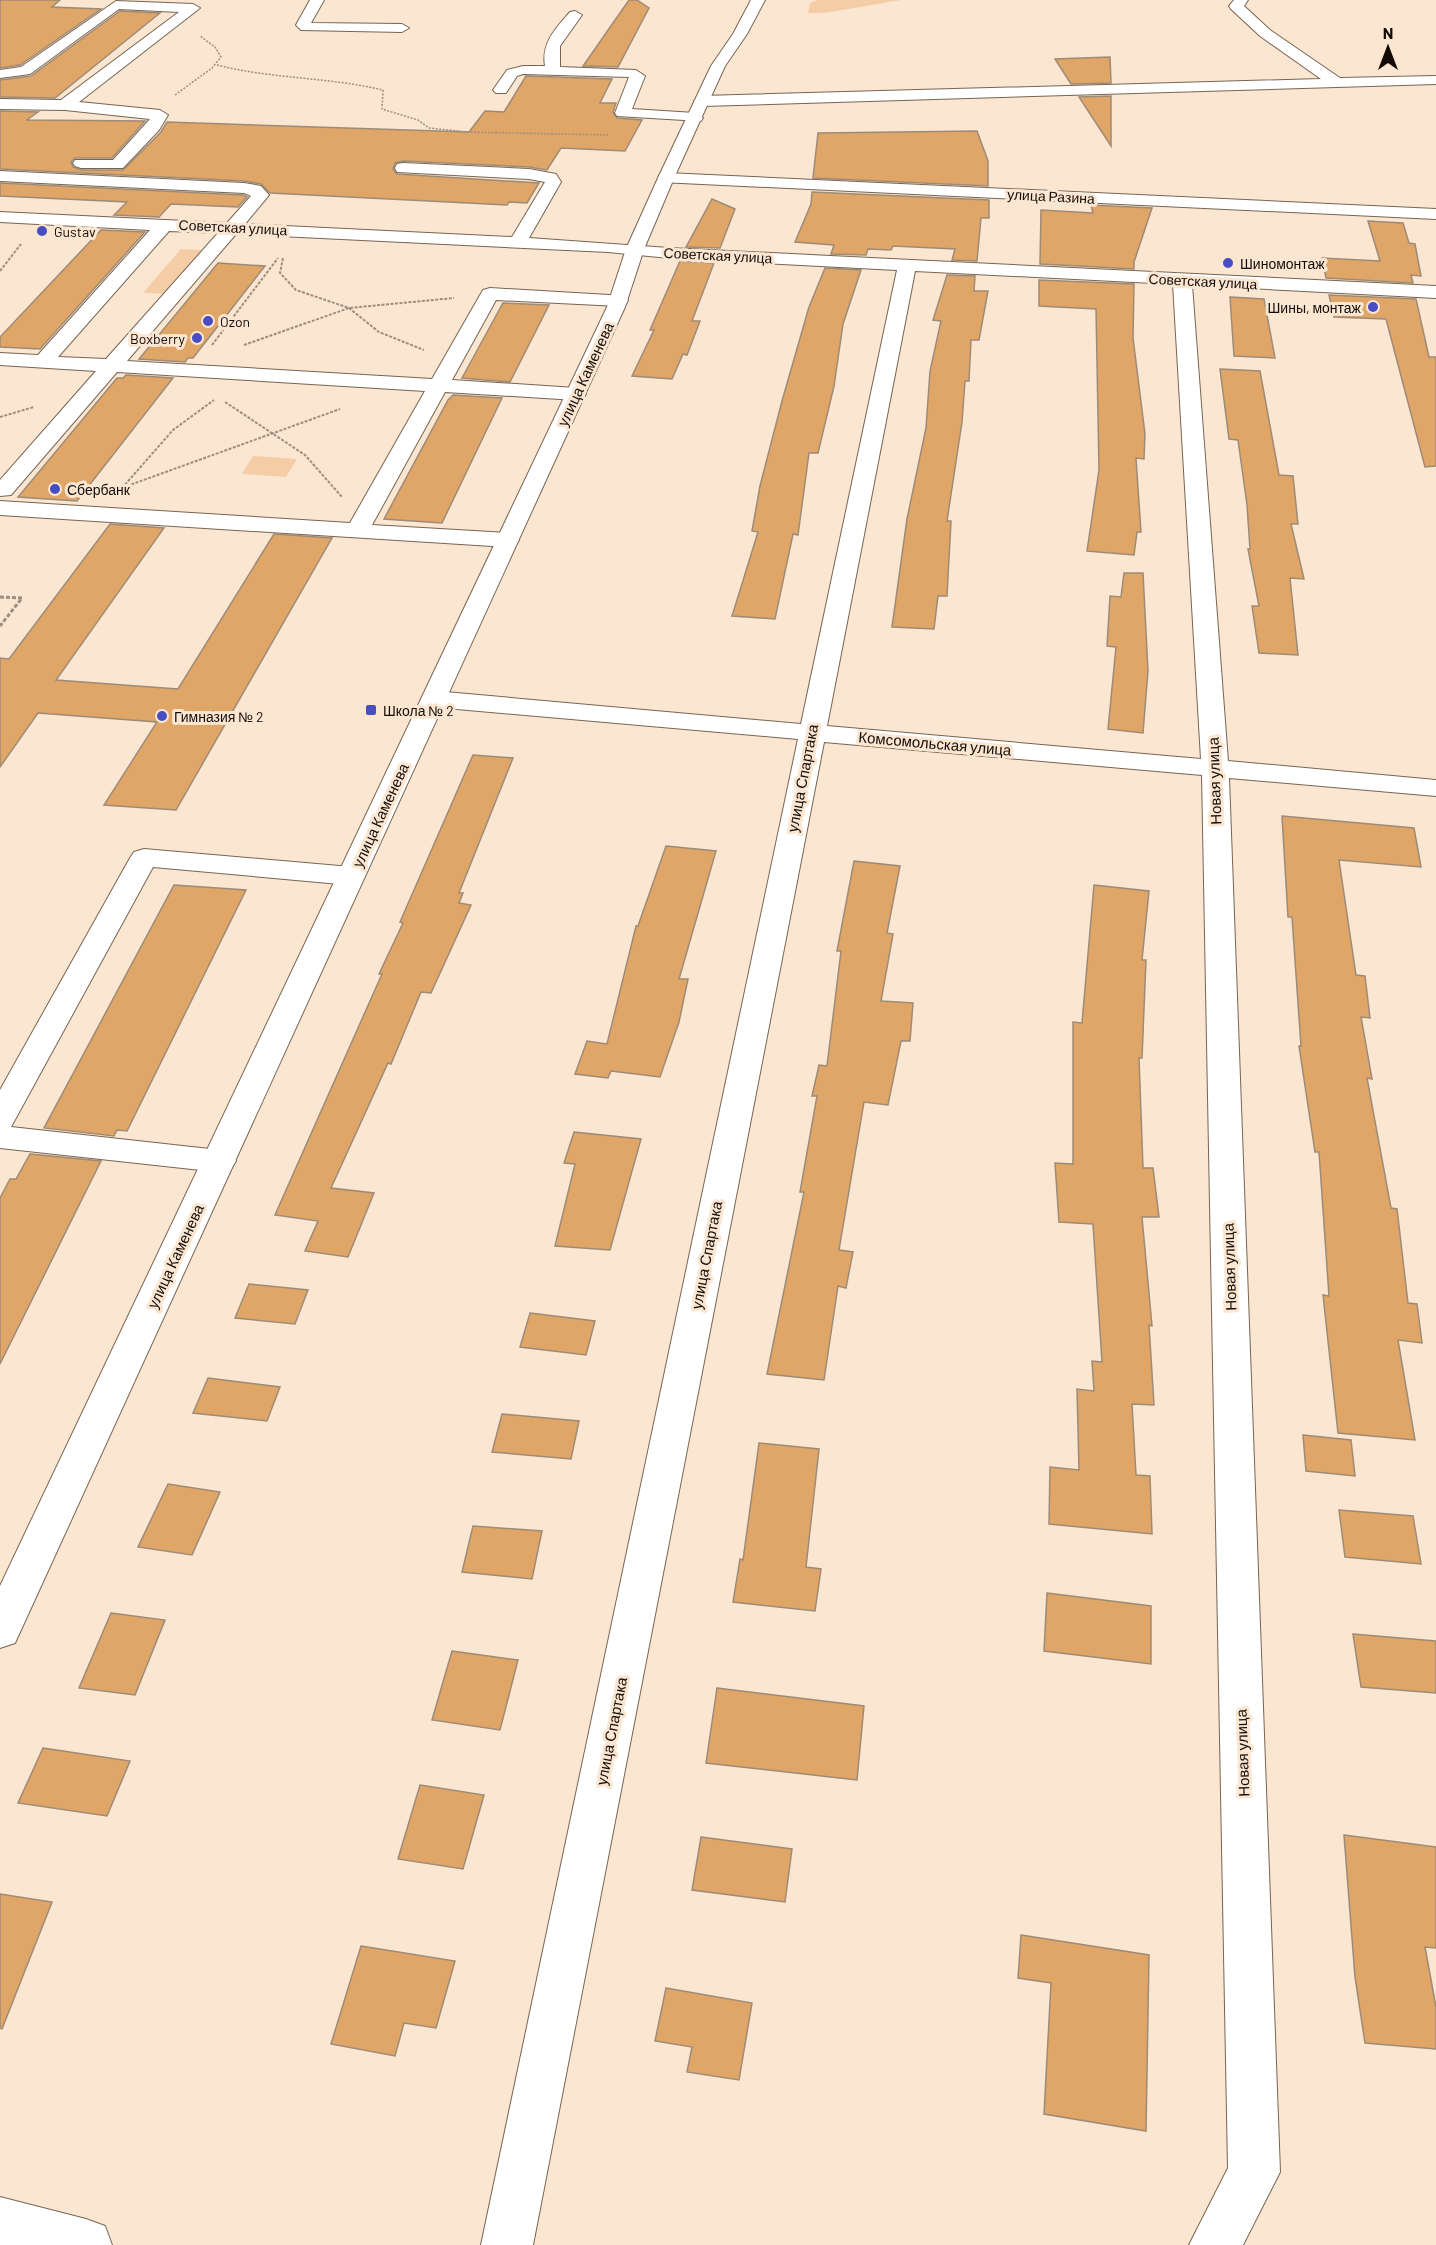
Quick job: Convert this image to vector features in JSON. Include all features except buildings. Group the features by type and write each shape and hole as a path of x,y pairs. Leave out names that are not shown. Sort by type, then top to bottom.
{"street":[{"path":"317,0 303,25 306,27 402,28"},
{"name":"улица Каменева","path":"0,1630 576,394 619,300 635,249 718,66 740,34 758,0"},
{"path":"1241,0 1236,6 1264,33 1336,82"},
{"path":"0,74 25,71 111,2 198,4"},
{"path":"65,105 198,4"},
{"path":"553,70 549,54 556,38 575,15"},
{"path":"501,90 512,73 553,70 631,73 638,76 623,113 695,118"},
{"path":"702,101 1436,80"},
{"path":"0,104 65,105 160,115 153,127 117,165 54,163 37,178"},
{"path":"403,168 529,174 550,178 553,182 518,242"},
{"path":"0,176 244,188 260,192 261,195 112,366 1,499"},
{"name":"улица Разина","path":"666,178 1436,215"},
{"name":"Советская улица","path":"0,217 234,227 1436,292"},
{"path":"43,362 165,224"},
{"name":"улица Спартака","path":"507,2245 907,264"},
{"name":"Новая улица","path":"1182,280 1215,767 1254,2172 1215,2245"},
{"path":"360,525 490,294 619,300"},
{"path":"0,359 112,366 196,365 220,373 576,394"},
{"path":"1,499 360,525 508,540"},
{"name":"Комсомольская улица","path":"434,699 1436,788"},
{"path":"0,1119 144,858 351,876"},
{"path":"0,1137 219,1161"},
{"path":"0,2223 86,2245"}],"path":[{"path":"160,115 181,87 217,65 221,57 215,47 177,20"},
{"path":"217,65 264,76 364,85 383,90 382,109 418,120 429,128 468,132 609,135"},
{"path":"0,271 26,236"},
{"path":"196,365 284,250 280,273 297,290 349,308 379,332 452,362"},
{"path":"196,365 349,308 490,294"},
{"path":"220,373 208,390 305,455 360,525"},
{"path":"219,397 173,430 122,488 346,406 308,378"},
{"path":"0,597 22,598 0,626"}],"shaded area":[{"path":"817,0 901,0 824,13 808,13 810,3"},
{"path":"181,249 204,250 167,294 143,293"},
{"path":"253,456 297,459 286,477 242,474"}],"place":[{"name":"Gustav","path":"42,231"},
{"name":"Шиномонтаж","path":"1228,263"},
{"name":"Шины, монтаж","path":"1373,307"},
{"name":"Ozon","path":"208,321"},
{"name":"Boxberry","path":"197,338"},
{"name":"Сбербанк","path":"55,489"},
{"name":"Школа № 2","path":"371,710"},
{"name":"Гимназия № 2","path":"162,716"}]}
